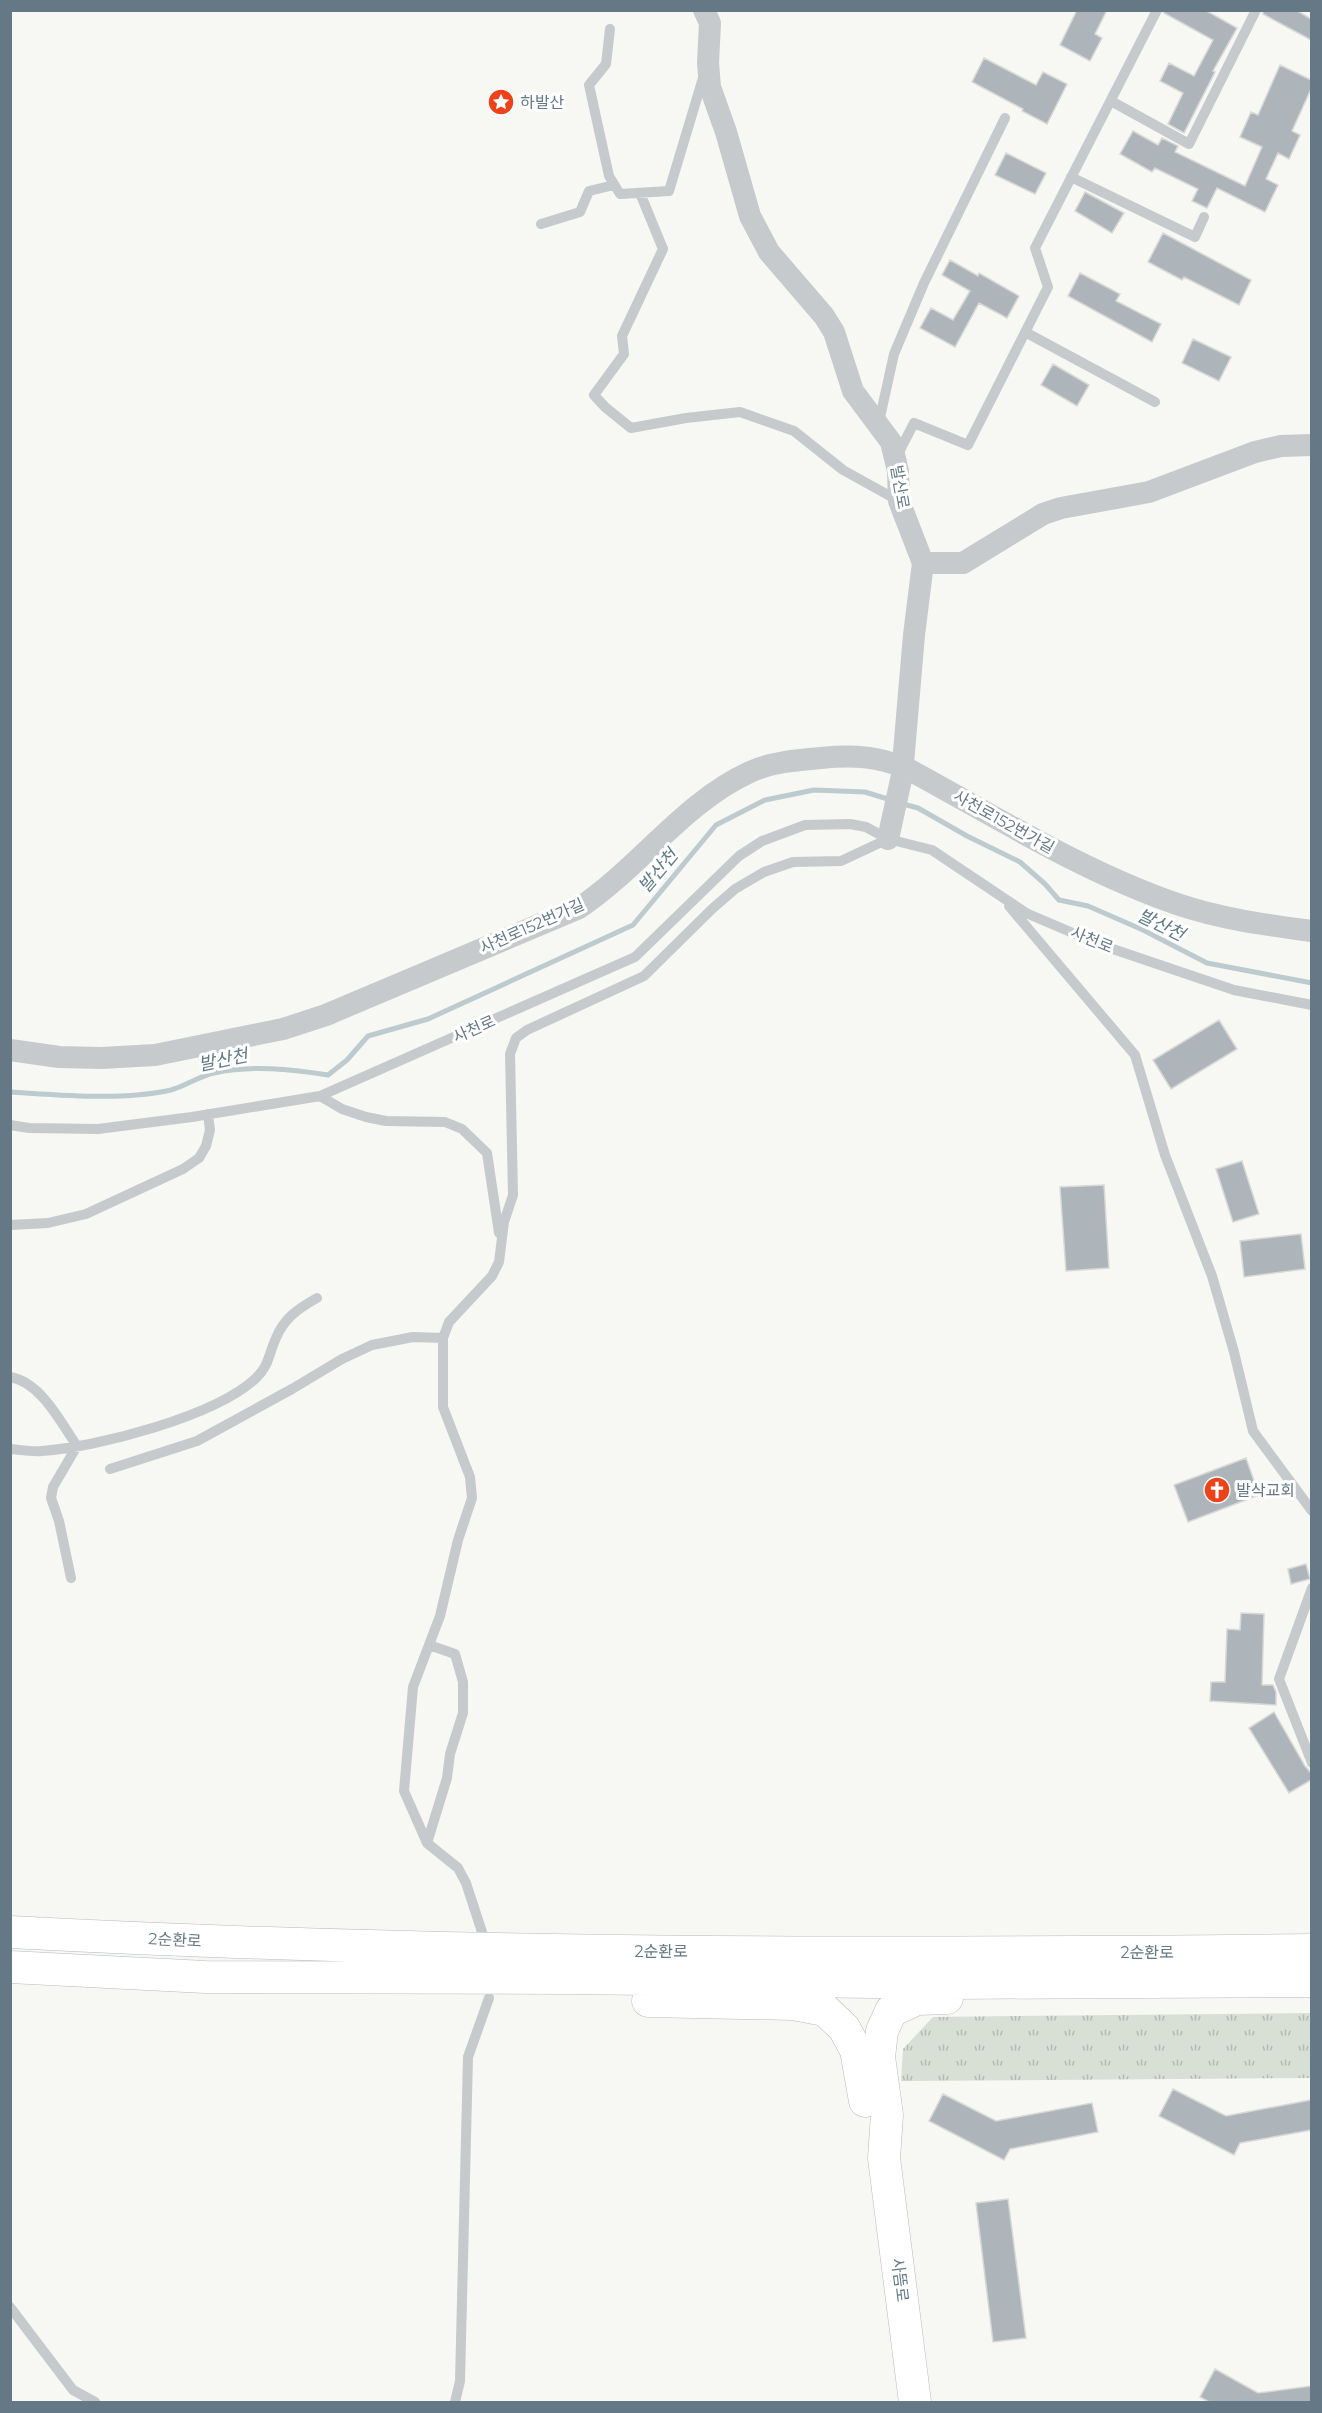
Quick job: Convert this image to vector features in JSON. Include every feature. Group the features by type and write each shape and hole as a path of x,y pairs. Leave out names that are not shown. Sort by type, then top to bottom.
{"street":[{"name":"발산로","path":"711,15 708,63 710,87 726,132 750,216 770,252 834,332 853,391 891,442 898,471 899,501 923,563"},
{"path":"889,833 902,771 923,563 963,563 1043,514 1061,508 1149,492 1255,452 1281,446 1311,445"},
{"name":"사천로152번가길","path":"10,1050 101,1058 155,1055 283,1029 326,1015 579,908 606,890 703,800 751,771 802,760 831,757 882,759 1099,873 1177,904 1237,921 1311,932"},
{"name":"2순환로","path":"10,1932 200,1942 574,1951 959,1953 1311,1950"},
{"name":"2순환로","path":"10,1967 486,1988 1311,1981"},
{"path":"884,2158 887,2115 879,2057 882,2031 891,2011 917,1999 991,1997 1220,1981"},
{"path":"486,1988 596,2000 793,2004 825,2010 844,2028 856,2050 866,2111 884,2158"},
{"name":"사뜸로","path":"884,2158 915,2403"}],"lane":[{"path":"895,459 914,423 968,445 1048,286 1035,248 1157,10"},
{"path":"1111,101 1189,144 1256,10"},
{"path":"610,29 606,64 589,86 609,176 620,194 669,191 708,63"},
{"path":"878,426 894,354 924,283 1005,118"},
{"path":"1071,177 1195,237 1204,217"},
{"path":"541,225 580,212 589,191 615,185"},
{"path":"640,193 663,249 622,336 624,354 594,395 604,407 631,428 686,418 740,412 794,431 843,470 899,501"},
{"path":"1025,332 1155,402"},
{"name":"사천로","path":"10,1125 29,1128 98,1129 320,1096 635,957 739,856 762,842 805,825 850,824 889,833 932,850 1026,913 1101,945 1234,990 1311,1005"},
{"path":"483,1935 466,1882 458,1868 427,1843 405,1791 413,1687 440,1616 458,1540 472,1498 470,1477 443,1407 444,1338 448,1322 492,1276 499,1263 504,1222 513,1195 510,1054 516,1038 527,1030 644,975 735,889 764,872 793,862 841,861 889,833"},
{"path":"999,894 1135,1055 1165,1155 1212,1276 1234,1352 1253,1431 1311,1511"},
{"path":"320,1096 342,1109 366,1117 386,1121 445,1122 462,1129 487,1153 501,1242"},
{"path":"10,1226 48,1223 86,1214 183,1169 199,1158 206,1146 210,1130 208,1114"},
{"path":"10,1449 40,1451 77,1446 156,1426 222,1401 255,1379 267,1366 282,1326 296,1310 317,1298"},
{"path":"110,1469 197,1441 342,1359 372,1345 413,1337 444,1338"},
{"path":"10,1377 20,1379 35,1390 54,1412 77,1446"},
{"path":"71,1578 59,1521 51,1498 53,1487 77,1446"},
{"path":"1311,1588 1279,1679 1311,1763"},
{"path":"427,1843 447,1778 450,1754 463,1713 463,1682 455,1654 429,1645"},
{"path":"455,2403 460,2381 468,2057 486,1988"},
{"path":"10,2307 73,2390 95,2403"}],"green space":[{"path":"1311,2013 1311,2078 901,2081 903,2049 933,2017"}],"building":[{"path":"1077,10 1107,10 1095,34 1102,38 1090,61 1060,45"},
{"path":"1164,10 1205,10 1237,28 1213,71 1215,72 1184,133 1168,124 1183,93 1160,81 1169,63 1194,76 1213,40 1164,13"},
{"path":"1263,10 1296,10 1311,19 1311,40 1263,14"},
{"path":"984,58 1036,85 1043,72 1067,84 1047,124 972,82"},
{"path":"1280,65 1311,80 1311,89 1292,131 1300,135 1289,159 1278,153 1266,179 1278,185 1265,212 1217,188 1207,208 1192,201 1198,189 1155,168 1152,172 1120,154 1133,131 1158,145 1162,138 1178,146 1175,152 1245,186 1262,147 1240,137 1251,112 1258,115"},
{"path":"1006,153 1046,173 1035,194 995,175"},
{"path":"1085,192 1124,213 1112,233 1075,211"},
{"path":"1163,233 1251,280 1239,305 1184,277 1182,280 1148,262"},
{"path":"950,260 978,276 979,273 1019,296 1007,318 979,303 955,347 920,328 931,308 953,320 970,291 942,275"},
{"path":"1080,273 1120,294 1116,301 1161,324 1152,342 1068,296"},
{"path":"1193,339 1231,357 1219,381 1182,363"},
{"path":"1053,364 1089,385 1077,406 1041,385"},
{"path":"1219,1020 1237,1049 1171,1089 1153,1060"},
{"path":"1242,1161 1259,1214 1233,1222 1216,1169"},
{"path":"1104,1185 1109,1268 1066,1271 1060,1187"},
{"path":"1301,1234 1305,1269 1244,1277 1240,1241"},
{"name":"발삭교회","path":"1246,1458 1259,1495 1188,1522 1174,1485"},
{"path":"1306,1564 1310,1579 1291,1584 1288,1569"},
{"path":"1241,1613 1264,1614 1262,1685 1273,1685 1276,1692 1276,1705 1210,1701 1211,1682 1225,1682 1227,1629 1240,1630"},
{"path":"1274,1712 1311,1773 1311,1780 1289,1793 1249,1728"},
{"path":"1173,2089 1226,2116 1311,2100 1311,2130 1240,2143 1234,2155 1159,2116"},
{"path":"943,2094 996,2121 1092,2103 1098,2132 1010,2149 1004,2160 929,2121"},
{"path":"1008,2199 1026,2338 993,2342 976,2203"},
{"path":"1215,2369 1258,2393 1311,2386 1311,2403 1211,2403 1200,2397"}],"waterway":[{"name":"발산천","path":"10,1092 91,1096 132,1095 171,1090 208,1074 242,1069 285,1070 328,1075 347,1060 368,1036 428,1019 633,925 716,825 765,800 814,790 865,792 891,800"},
{"name":"발산천","path":"903,804 918,808 967,836 1020,862 1059,900 1088,906 1143,930 1207,963 1312,983"}],"place":[{"name":"하발산","path":"501,102"},
{"name":"발삭교회","path":"1217,1490"}]}
